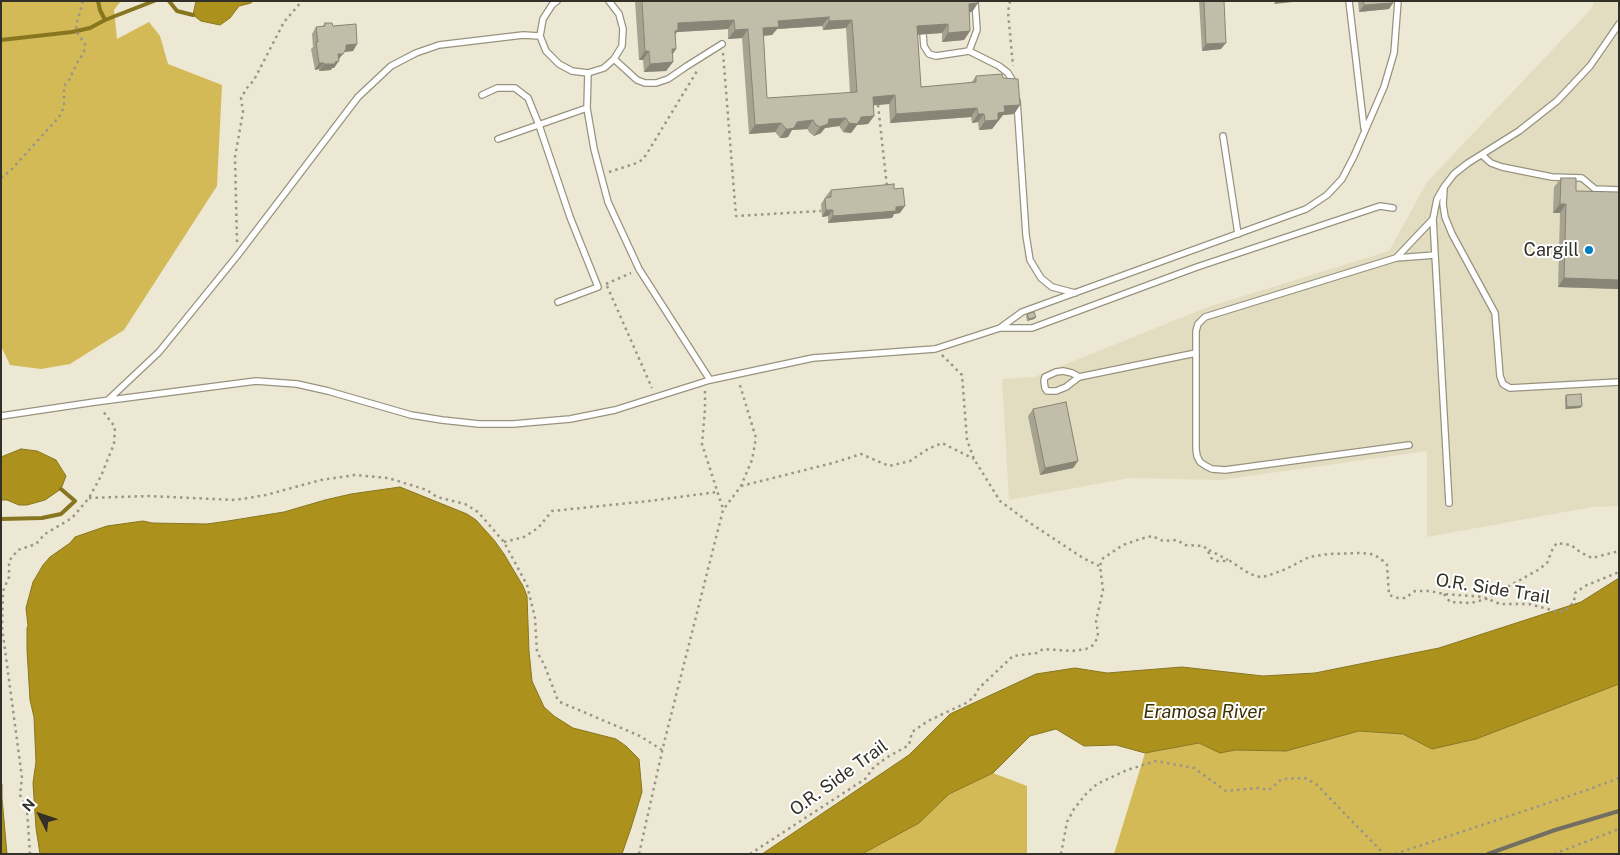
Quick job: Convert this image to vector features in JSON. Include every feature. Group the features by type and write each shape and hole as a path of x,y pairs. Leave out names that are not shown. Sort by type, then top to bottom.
{"lane":[{"path":"557,1 543,19 540,36 546,51 559,64 572,72 588,73 604,68 614,59 622,46 623,29 619,14 609,1"},
{"path":"1349,1 1364,130"},
{"path":"1000,328 1022,312 1306,209 1327,196 1342,179 1384,87 1394,53 1398,1"},
{"path":"969,51 977,30 974,2"},
{"path":"1449,503 1436,254 1432,219 1437,198 1454,174 1468,162 1518,131 1557,101 1590,66 1619,24"},
{"path":"923,34 924,46 929,54 936,56 969,51 999,66 1008,73 1016,88"},
{"path":"108,400 159,352 237,256 358,97 391,66 416,53 439,45 523,35 540,36"},
{"path":"614,59 637,80 645,83 656,83 668,79 722,44"},
{"path":"588,73 588,108 594,150 608,202 640,269 707,381"},
{"path":"482,95 496,88 515,88 528,98 539,125 570,217 598,287 558,302"},
{"path":"1017,98 1026,235 1030,260 1041,278 1052,287 1075,293"},
{"path":"498,140 588,108"},
{"path":"1223,136 1238,234"},
{"path":"1482,155 1491,163 1502,167 1552,177 1582,178 1595,189 1619,190"},
{"path":"1444,187 1443,204 1448,225 1495,313 1502,384 1510,388 1619,382"},
{"path":"1,416 256,381 297,384 411,415 442,420 479,424 513,424 570,419 615,410 707,381 813,358 935,349 1000,328 1032,328 1197,267 1380,206 1393,208"},
{"path":"1396,258 1432,219"},
{"path":"1409,445 1225,470 1212,469 1200,462 1196,449 1196,331 1198,324 1205,317 1396,258 1436,254"},
{"path":"1080,377 1063,371 1056,372 1045,378 1045,388 1047,391 1056,391 1066,387 1080,377 1196,353"}],"path":[{"path":"1,178 11,170 59,117 64,107 64,86 84,52 85,44 78,34 76,26 83,1"},
{"path":"237,256 235,157 243,112 241,98 254,80 284,22 302,1"},
{"path":"1010,1 1008,12 1014,69"},
{"path":"722,44 736,216 821,211"},
{"path":"601,175 642,160 699,68"},
{"path":"878,105 887,191"},
{"path":"598,287 640,269"},
{"path":"606,284 656,397"},
{"path":"935,349 962,375 967,440 974,459 1000,501 1083,558 1100,566"},
{"path":"639,854 662,750 723,510 742,486 752,460 756,438 737,374"},
{"path":"707,381 702,444 723,510"},
{"path":"30,854 27,809 20,795 22,778 2,634 3,592 9,577 9,561 18,550 36,544 46,534 72,518 89,498 101,476 114,444 115,427 95,402"},
{"path":"742,486 861,454 889,466 910,462 928,449 942,443 974,459"},
{"path":"89,498 148,496 235,500 321,480 356,476 388,478 465,504 478,512 504,542 527,585 535,618 537,652 560,702 640,736 662,750"},
{"path":"504,542 524,537 538,528 552,511 717,492"},
{"name":"O.R. Side Trail","path":"750,854 865,779 874,767 908,745 912,732 928,721 974,697 979,688 1013,656 1037,654 1043,649 1072,651 1092,646 1097,639 1096,621 1103,590 1100,566 1102,559 1123,546 1152,536 1163,541 1177,540 1185,545 1196,544 1203,546 1207,549 1211,558 1217,561 1230,561 1250,574 1260,577 1268,576 1309,558 1328,554 1371,554 1380,558 1387,565 1389,594 1405,598 1415,592 1430,591 1486,599 1500,604 1529,604 1559,612 1566,610 1574,602 1575,592 1619,572"},
{"path":"1444,594 1450,602 1471,603 1486,599 1538,570 1547,562 1557,542 1570,544 1592,558 1619,551"},
{"path":"1207,549 1230,561"},
{"path":"1061,854 1066,822 1086,794 1097,784 1127,770 1156,761 1194,768 1226,791 1258,788 1269,790 1282,780 1305,778 1316,784 1384,854"},
{"path":"1395,854 1619,778"},
{"path":"1554,854 1619,829"}],"shaded area":[{"path":"1,1 121,1 114,10 117,39 149,22 160,36 168,64 222,85 217,186 124,330 70,364 41,369 10,365 1,346"},
{"path":"1594,1 1619,1 1619,506 1592,507 1427,537 1427,451 1221,480 1130,478 1009,500 1002,379 1034,377 1208,307 1389,251 1427,182 1592,8"},
{"path":"1619,684 1619,854 1114,854 1145,753 1199,743 1220,753 1235,750 1286,751 1359,731 1403,734 1432,749 1476,739"},
{"path":"993,773 1027,786 1027,854 862,854 919,823 949,794"}],"water":[{"path":"196,1 253,1 239,6 230,18 220,25 201,21 193,15"},
{"path":"21,449 37,451 56,460 66,476 61,489 45,500 27,505 19,505 7,500 1,500 1,457"},
{"path":"400,487 467,514 476,520 504,554 527,596 532,681 544,707 573,728 616,739 639,759 642,792 622,854 40,854 33,783 36,762 34,717 30,700 26,608 33,582 50,557 70,543 75,537 107,526 143,521 152,523 207,524 284,512 351,494"},
{"name":"Eramosa River","path":"1619,578 1619,684 1476,739 1432,749 1403,734 1359,731 1286,751 1235,750 1220,753 1199,743 1145,753 1116,745 1084,746 1056,729 1030,736 993,773 949,794 919,823 862,854 762,854 909,755 950,714 1036,674 1075,668 1107,673 1182,667 1263,676 1315,673 1439,648 1581,602"},
{"path":"1,782 2,785 7,854 1,854"}],"building":[{"path":"642,1 978,1 978,3 969,4 970,31 948,33 948,24 917,26 921,87 976,82 976,76 1002,74 1003,78 1018,79 1020,105 1004,106 1005,112 998,113 998,120 985,121 984,114 978,114 977,108 896,114 895,95 873,97 874,116 861,117 857,124 849,123 846,118 829,119 828,124 820,127 813,120 797,122 794,128 789,129 786,129 781,123 755,125 748,29 735,30 734,20 678,23 678,30 675,31 676,49 672,49 673,62 650,64 649,51 645,51","holes":["829,17 829,21 852,20 857,92 767,98 763,28 779,27 778,21"]},
{"path":"1204,1 1224,1 1226,43 1206,44"},
{"path":"1363,1 1393,1 1393,3 1364,5"},
{"path":"325,23 332,23 333,26 356,24 357,44 346,45 343,54 338,54 339,61 335,62 335,64 319,63 316,27 325,26"},
{"name":"Cargill","path":"1561,178 1576,178 1576,191 1619,192 1619,280 1564,278 1566,204 1560,204"},
{"path":"894,184 894,189 903,188 905,206 896,207 896,211 833,216 833,210 826,210 825,198 831,197 831,190"},
{"path":"1034,312 1036,317 1029,319 1027,314"},
{"path":"1581,394 1582,406 1567,407 1566,395"},
{"path":"1066,402 1078,461 1045,468 1033,409"}],"waterway":[{"path":"98,1 105,20 154,1"},
{"path":"169,1 177,11 193,15"},
{"path":"1,40 72,32 90,28 105,20"},
{"path":"1,519 42,518 61,514 75,501 61,489"}],"railway":[{"path":"1488,854 1555,830 1619,811"}],"place":[{"name":"Cargill","path":"1589,250"}]}
